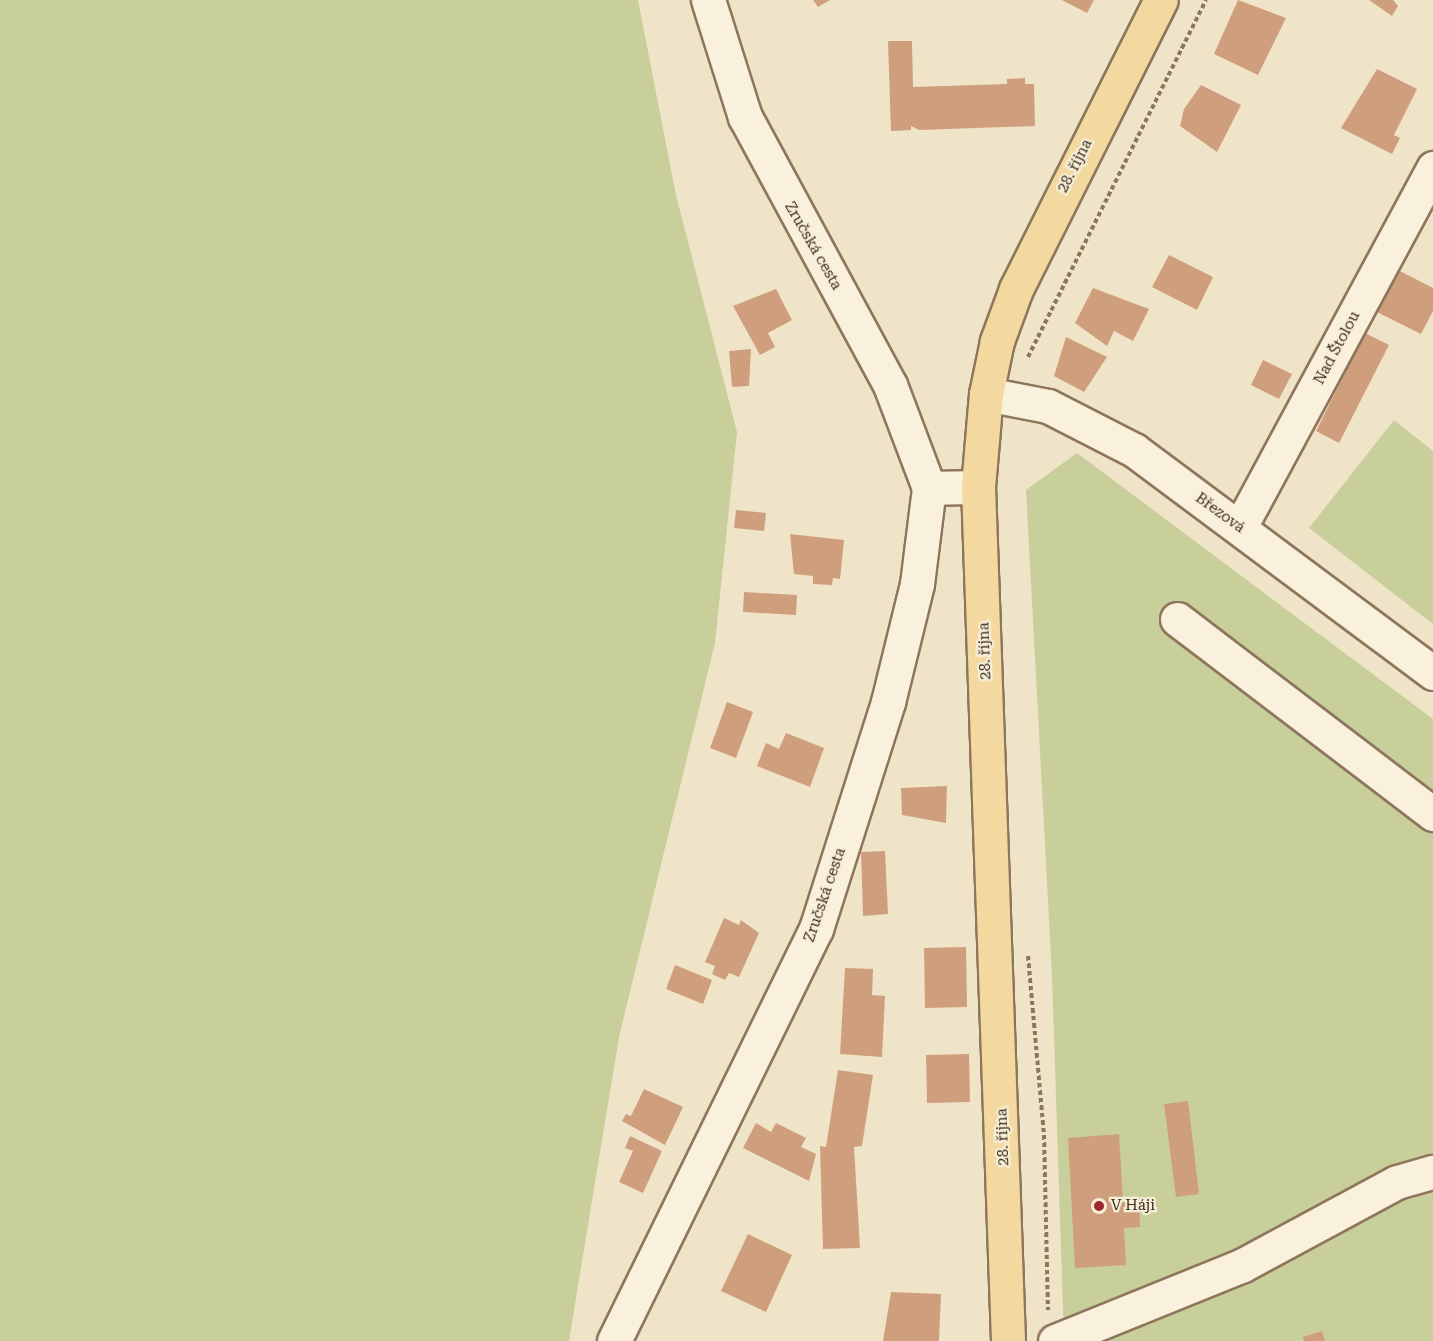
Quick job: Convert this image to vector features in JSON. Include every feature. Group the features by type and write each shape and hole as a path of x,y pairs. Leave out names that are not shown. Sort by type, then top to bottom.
{"main road":[{"name":"28. října","path":"1008,1341 978,487 998,395 997,341 1016,289 1161,0"}],"street":[{"name":"Zručská cesta","path":"614,1341 816,929 888,702 916,584 928,488 890,385 745,117 708,0"},
{"name":"Nad Štolou","path":"1240,527 1433,168"},
{"name":"Březová","path":"998,395 1048,406 1134,450 1433,673"},
{"path":"928,488 978,487"},
{"path":"1177,619 1433,814"},
{"path":"1055,1341 1241,1266 1398,1182 1433,1172"}],"path":[{"path":"998,395 1206,0"}],"green space":[{"path":"0,0 638,0 676,195 737,432 715,643 619,1037 569,1341 0,1341"},
{"path":"1394,420 1433,451 1433,624 1309,528"},
{"path":"1077,453 1433,719 1433,1341 1064,1341 1052,976 1026,490"}],"building":[{"path":"813,0 830,0 818,7"},
{"path":"1062,0 1094,0 1087,13"},
{"path":"1238,0 1286,18 1258,75 1214,54"},
{"path":"1369,0 1393,0 1398,6 1392,16"},
{"path":"888,41 912,41 913,87 1007,84 1007,79 1025,78 1025,84 1034,84 1035,126 919,130 911,126 911,130 891,131"},
{"path":"1377,69 1417,89 1394,135 1400,138 1392,154 1341,128"},
{"path":"1201,85 1241,105 1217,152 1180,126 1184,109"},
{"path":"1169,255 1213,277 1197,310 1152,287"},
{"path":"1398,270 1433,288 1433,311 1421,334 1377,312"},
{"path":"1093,288 1149,309 1133,341 1114,331 1107,346 1075,323"},
{"path":"776,289 792,320 768,333 775,347 760,355 733,306"},
{"path":"1365,333 1389,345 1339,443 1316,431"},
{"path":"1066,337 1107,357 1084,392 1054,376"},
{"path":"751,349 749,386 732,387 729,351"},
{"path":"1263,360 1292,374 1279,399 1251,385"},
{"path":"736,510 766,513 764,531 734,528"},
{"path":"790,534 844,540 840,579 833,578 832,585 813,584 813,576 794,574"},
{"path":"744,592 797,595 796,615 743,612"},
{"path":"727,702 753,712 736,758 710,748"},
{"path":"786,733 824,748 810,787 757,766 766,743 779,749"},
{"path":"947,786 946,823 902,815 901,788"},
{"path":"885,851 888,914 863,916 861,852"},
{"path":"724,918 739,925 741,920 759,933 739,977 729,973 725,980 712,974 715,966 705,962"},
{"path":"966,947 967,1007 925,1008 924,948"},
{"path":"675,965 712,980 703,1004 666,989"},
{"path":"845,968 873,969 872,995 885,996 882,1057 840,1054"},
{"path":"969,1054 970,1102 927,1103 926,1055"},
{"path":"838,1070 873,1075 862,1146 854,1147 860,1248 823,1249 820,1146 826,1147"},
{"path":"644,1089 683,1107 665,1145 622,1121 626,1114 631,1116"},
{"path":"1188,1101 1199,1194 1176,1197 1164,1104"},
{"path":"756,1123 771,1132 776,1123 806,1138 801,1147 816,1154 809,1181 743,1148"},
{"path":"1119,1134 1123,1200 1139,1199 1140,1227 1124,1228 1126,1265 1075,1268 1068,1138"},
{"path":"630,1136 662,1151 643,1193 619,1182 633,1151 625,1148"},
{"path":"748,1234 792,1255 766,1312 721,1291"},
{"path":"891,1292 941,1294 939,1341 883,1341"},
{"path":"1322,1331 1325,1341 1304,1341 1303,1337"}],"place":[{"name":"V Háji","path":"1099,1206"}]}
